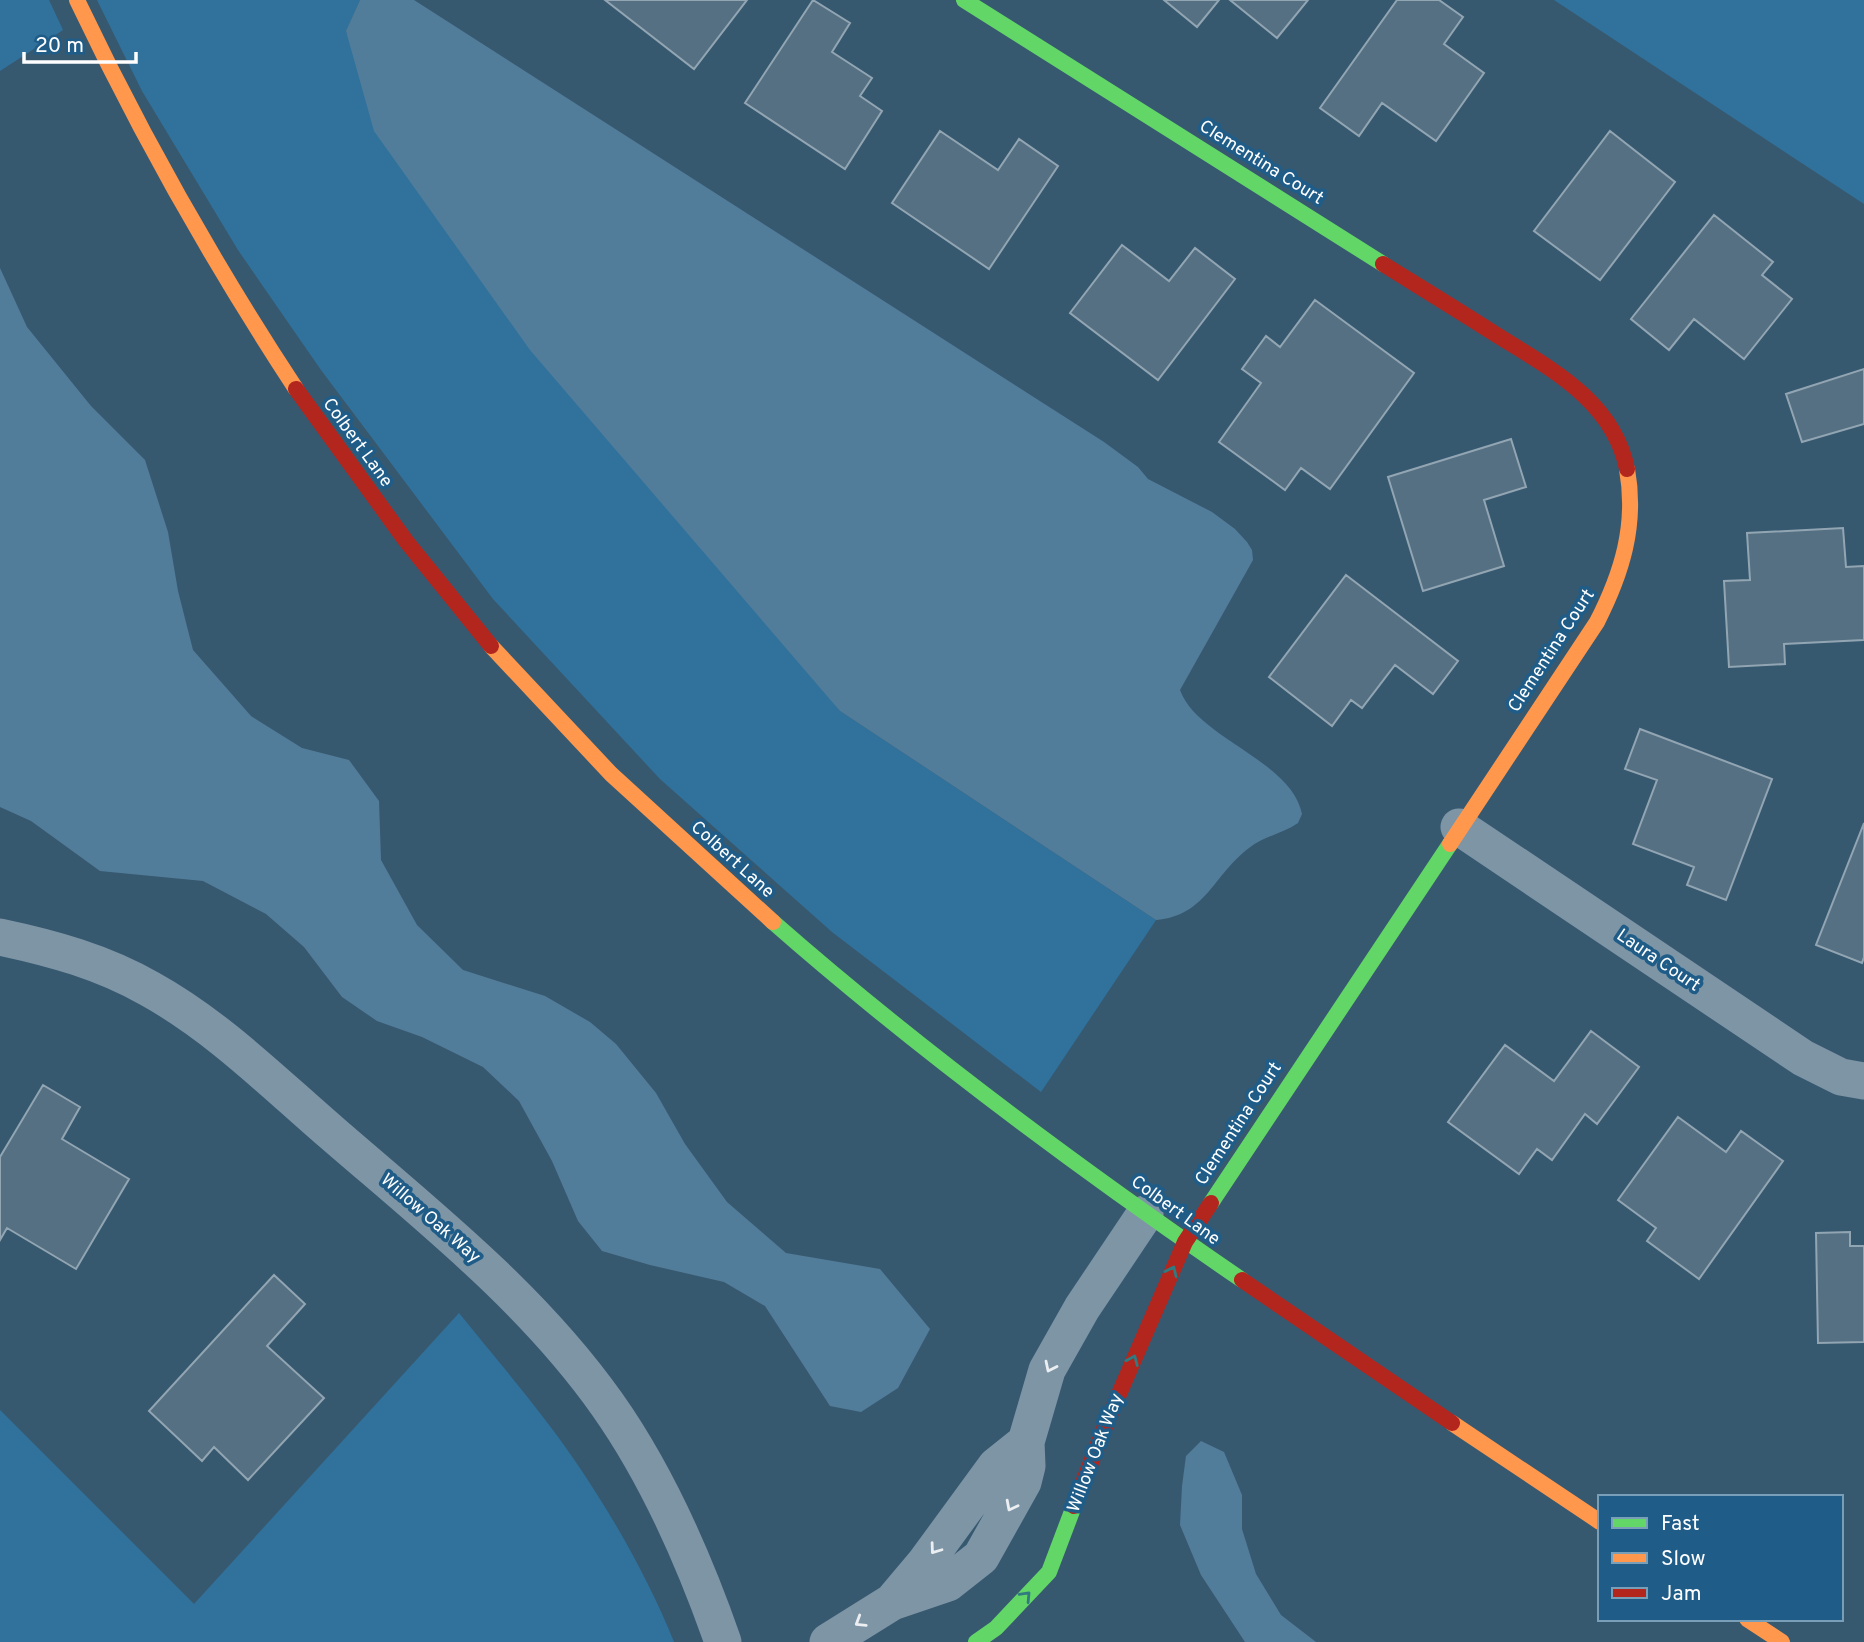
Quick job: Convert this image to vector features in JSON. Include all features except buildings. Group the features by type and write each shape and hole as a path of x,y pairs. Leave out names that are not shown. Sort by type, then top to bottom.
{"street":[{"name":"Colbert Lane","path":"78,0 132,115 248,318 361,482 498,655 605,769 809,955 948,1067 1146,1214 1276,1306 1598,1521"},
{"name":"Clementina Court","path":"964,0 1568,380 1603,415 1623,458 1629,486 1632,513 1630,535 1620,575 1597,622 1185,1242"},
{"name":"Laura Court","path":"1459,827 1803,1058 1842,1077 1864,1081"},
{"name":"Willow Oak Way","path":"0,937 72,954 108,968 149,988 194,1016 475,1257 569,1354 608,1406 643,1462 677,1526 705,1589 723,1642"},
{"path":"828,1642 892,1602 925,1563 996,1465 1026,1441 1047,1370 1082,1308 1146,1214"},
{"name":"Willow Oak Way","path":"976,1642 996,1628 1049,1572 1106,1424 1185,1242"},
{"path":"1750,1621 1782,1642"}],"shaded area":[{"path":"0,0 49,0 63,30 0,71"},
{"path":"97,0 360,0 346,32 840,711 1156,920 1041,1092 832,932 660,779 493,599 321,370 238,250 142,91"},
{"path":"360,0 414,0 1104,442 1138,467 1148,479 1212,512 1235,529 1252,550 1253,560 1180,690 1190,707 1205,722 1281,779 1294,795 1302,814 1298,823 1249,848 1208,893 1187,911 1156,920 840,711 530,350 374,131 346,31"},
{"path":"1554,0 1864,0 1864,204"},
{"path":"0,268 27,327 91,406 145,460 168,532 178,591 193,650 251,716 302,748 349,760 379,801 381,860 417,925 463,970 545,996 590,1022 616,1044 656,1093 685,1144 727,1202 786,1253 880,1269 930,1329 898,1388 861,1412 830,1406 765,1306 724,1282 602,1251 578,1221 552,1161 519,1101 483,1067 422,1037 377,1021 342,997 304,947 266,914 203,881 100,871 31,821 0,807"},
{"path":"459,1313 535,1407 582,1471 649,1585 674,1642 0,1642 0,1410 194,1604"},
{"path":"1201,1441 1224,1452 1242,1495 1242,1529 1256,1574 1281,1615 1316,1642 1245,1642 1201,1575 1180,1525 1186,1456"}],"traffic: fast":[{"path":"964,0 1383,264"},
{"path":"1211,1203 1450,844"},
{"path":"773,922 886,1017 1002,1108 1121,1196 1242,1280"},
{"path":"976,1642 996,1628 1049,1572 1074,1506"}],"traffic: slow":[{"path":"77,0 180,198 296,389"},
{"path":"1450,844 1597,622 1606,604 1620,567 1628,529 1630,490 1627,469"},
{"path":"491,646 611,774 773,922"},
{"path":"1452,1423 1598,1521"},
{"path":"1750,1621 1782,1642"}],"traffic: jam":[{"path":"1383,264 1534,358 1575,387 1608,423 1619,444 1627,469"},
{"path":"296,389 406,541 491,646"},
{"path":"1074,1506 1106,1424 1185,1242 1211,1203"},
{"path":"1242,1280 1452,1423"}]}
